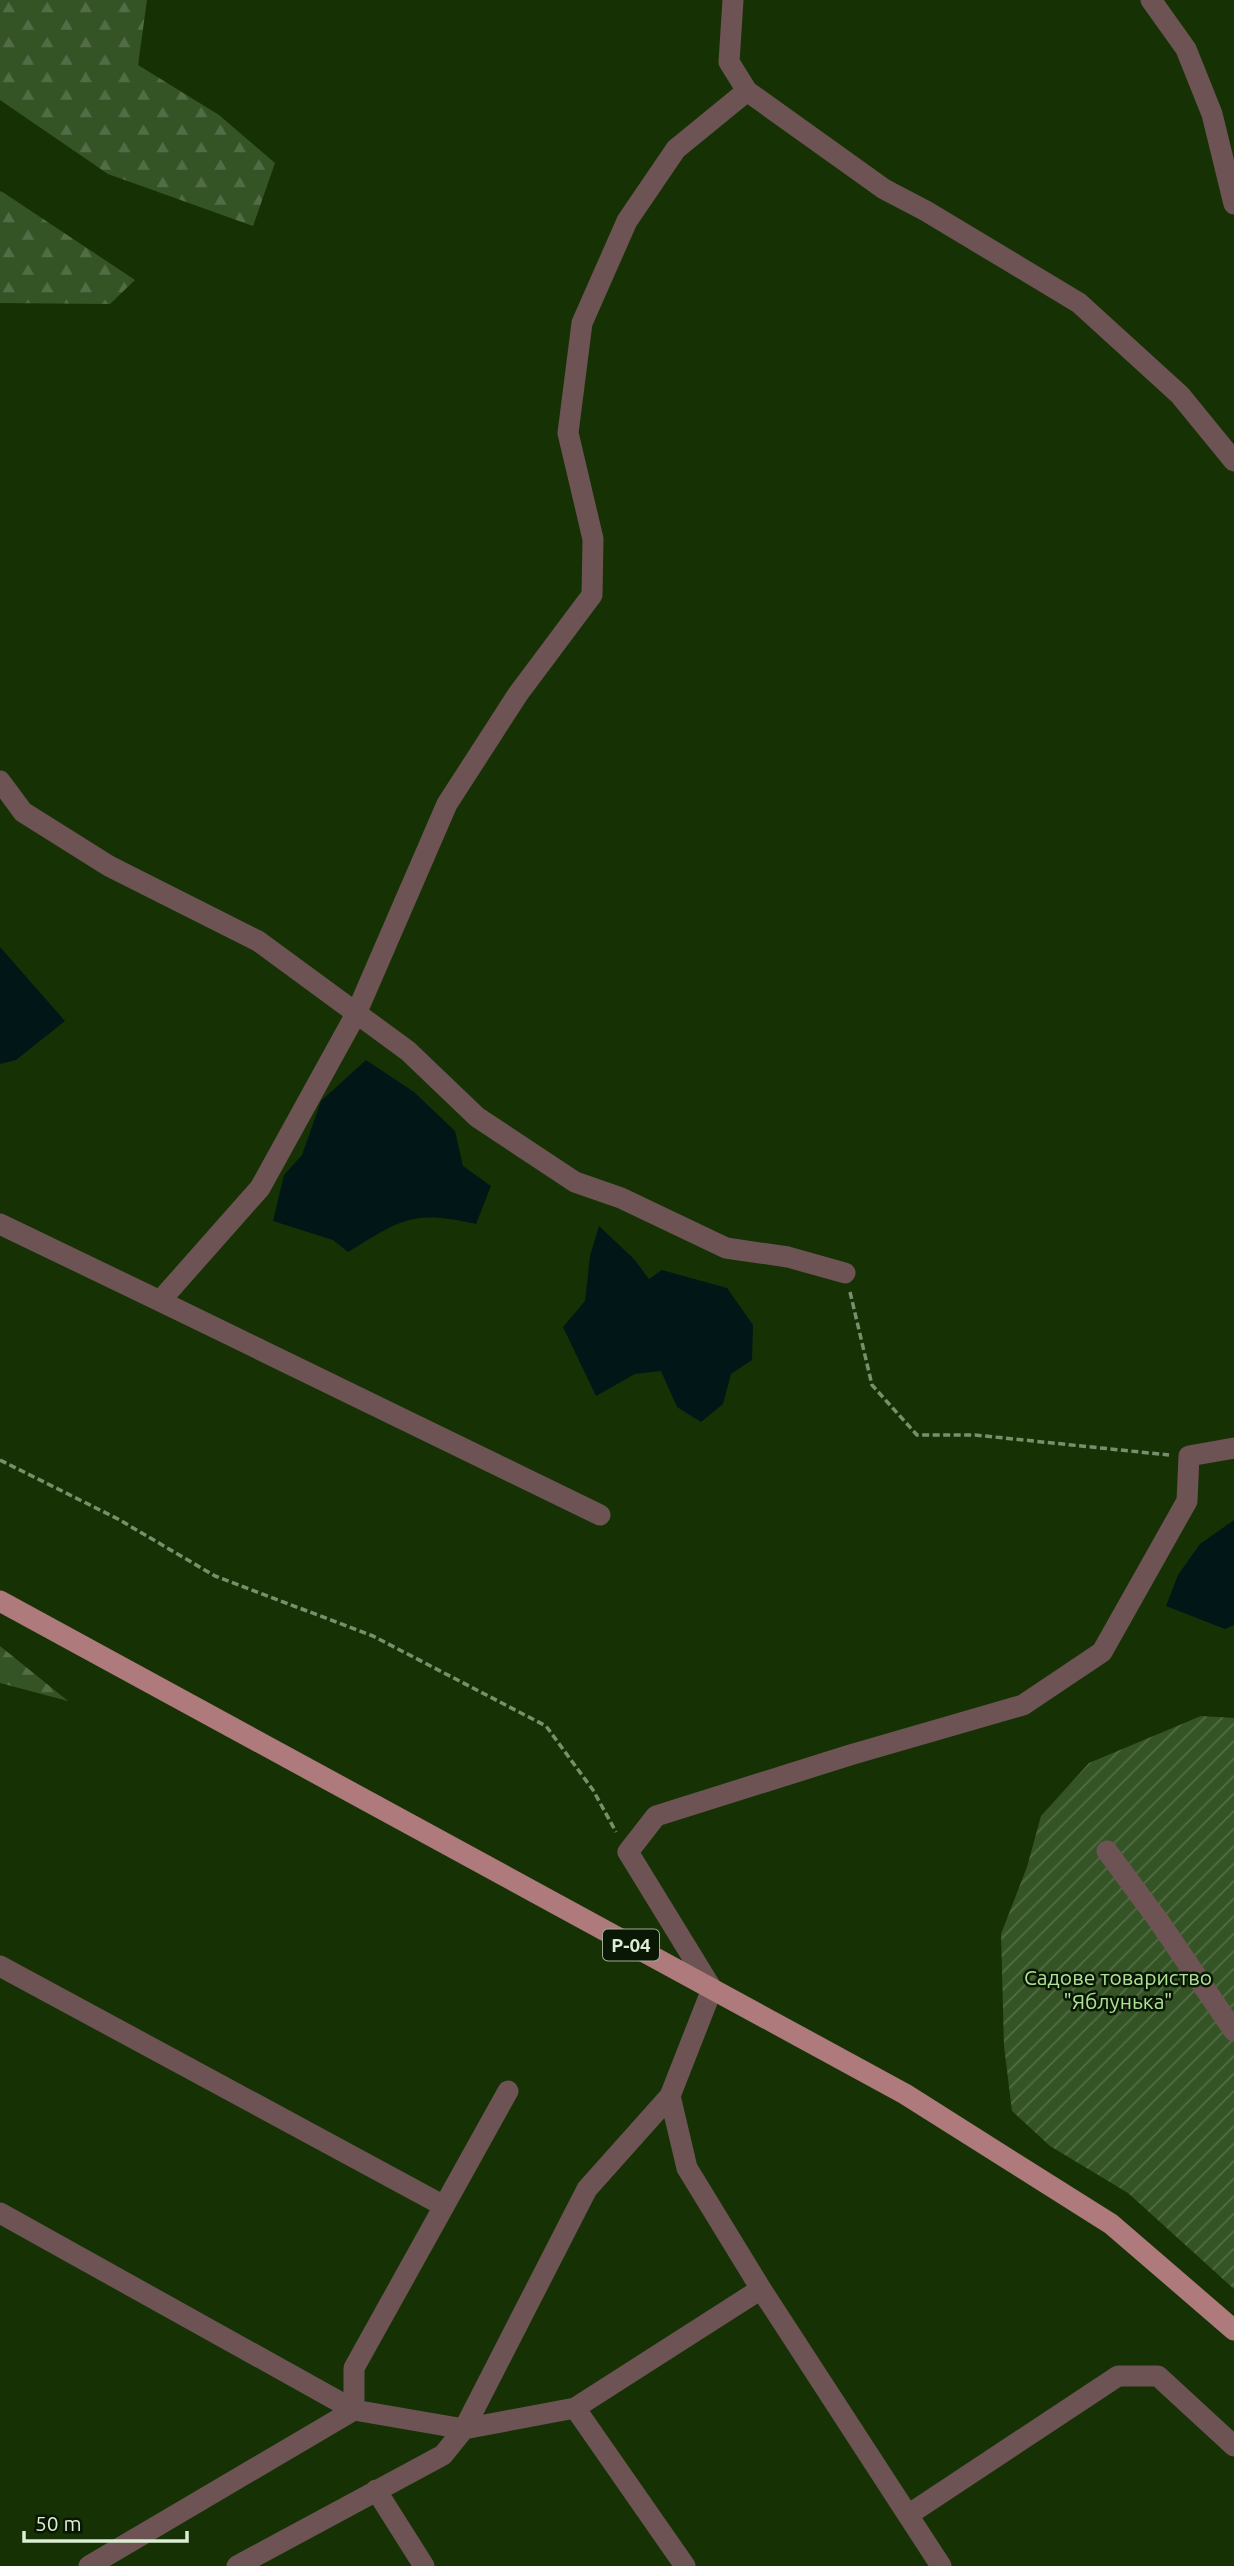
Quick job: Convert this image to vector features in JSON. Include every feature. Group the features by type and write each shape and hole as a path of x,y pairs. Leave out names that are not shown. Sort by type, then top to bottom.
{"main road":[{"name":"Р-04","path":"0,1601 905,2094 1111,2224 1234,2330"}],"street":[{"path":"733,0 729,62 747,91 884,189 926,211 1079,303 1180,395 1234,461"},
{"path":"1151,0 1186,49 1212,114 1234,204"},
{"path":"160,1301 260,1188 356,1014 447,804 518,694 592,595 593,539 568,433 582,323 627,221 676,149 747,91"},
{"path":"0,781 23,812 109,866 258,941 408,1051 477,1117 575,1182 621,1198 726,1248 788,1257 845,1273"},
{"path":"0,1224 600,1515"},
{"path":"237,2566 271,2557 376,2490 443,2455 464,2429 587,2189 670,2096 712,1989 628,1853 656,1816 850,1755 1023,1705 1102,1652 1187,1501 1189,1457 1234,1447"},
{"path":"1107,1852 1158,1920 1234,2031"},
{"path":"0,1966 444,2206"},
{"path":"354,2410 354,2368 508,2091"},
{"path":"670,2096 688,2168 761,2289 942,2566"},
{"path":"0,2213 354,2410 464,2429 575,2408 761,2289"},
{"path":"908,2515 1118,2376 1158,2376 1234,2446"},
{"path":"575,2408 685,2566"},
{"path":"89,2566 354,2410"},
{"path":"376,2490 424,2566"}],"path":[{"path":"845,1273 872,1385 917,1435 975,1435 1189,1457"},
{"path":"0,1460 118,1519 215,1576 373,1636 546,1726 593,1790 628,1853"}],"green space":[{"path":"0,0 147,0 138,65 219,115 275,163 253,226 108,174 0,100"},
{"path":"0,191 135,280 110,304 0,303"},
{"path":"0,1646 68,1701 0,1683"},
{"name":"Садове товариство \"Яблунька\"","path":"1201,1716 1234,1718 1234,2289 1128,2193 1050,2146 1012,2111 1004,2046 1001,1934 1027,1867 1041,1816 1089,1763"}],"shaded area":[{"path":"0,947 65,1021 16,1060 0,1064"},
{"path":"366,1060 414,1092 455,1131 463,1166 491,1186 476,1224 437,1218 408,1220 381,1232 348,1252 333,1240 273,1221 284,1175 302,1155 321,1101"},
{"path":"599,1226 634,1259 649,1279 662,1270 727,1288 753,1325 752,1360 731,1374 723,1404 701,1422 677,1407 661,1371 635,1374 596,1396 563,1327 585,1301 590,1256"},
{"path":"1234,1520 1234,1625 1225,1629 1166,1606 1178,1575 1200,1544"}]}
